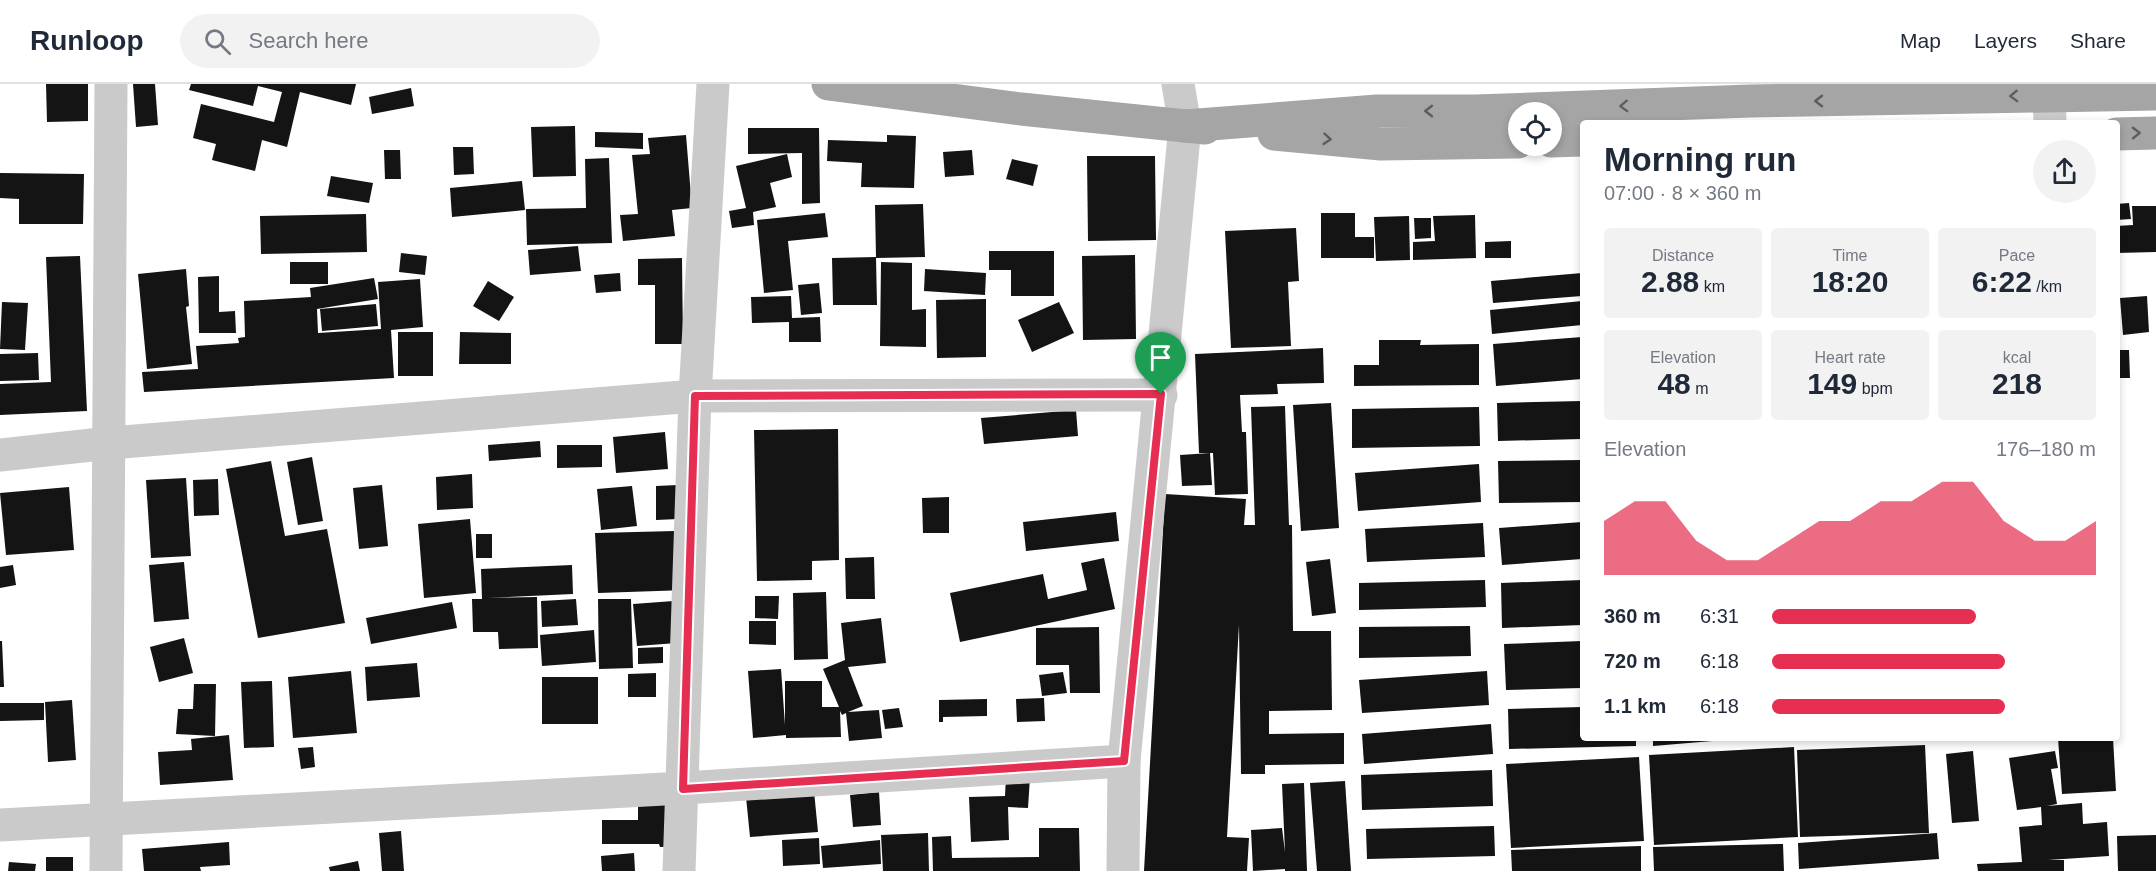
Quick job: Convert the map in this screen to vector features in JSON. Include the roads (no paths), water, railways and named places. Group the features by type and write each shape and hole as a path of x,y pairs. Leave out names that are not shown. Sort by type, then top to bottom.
{"main road":[{"path":"828,84 1021,109 1381,144 1508,142"},
{"path":"1185,126 1377,111 1476,111 1750,101 2049,101 2156,94"},
{"path":"2120,134 2156,133"},
{"path":"1562,141 1580,140"}],"street":[{"path":"106,871 111,84"},
{"path":"679,871 695,396 713,84"},
{"path":"1124,871 1124,761 1185,126 1178,84"},
{"path":"0,455 110,443 695,396 1161,394"},
{"path":"0,825 683,789 1124,761"}]}
